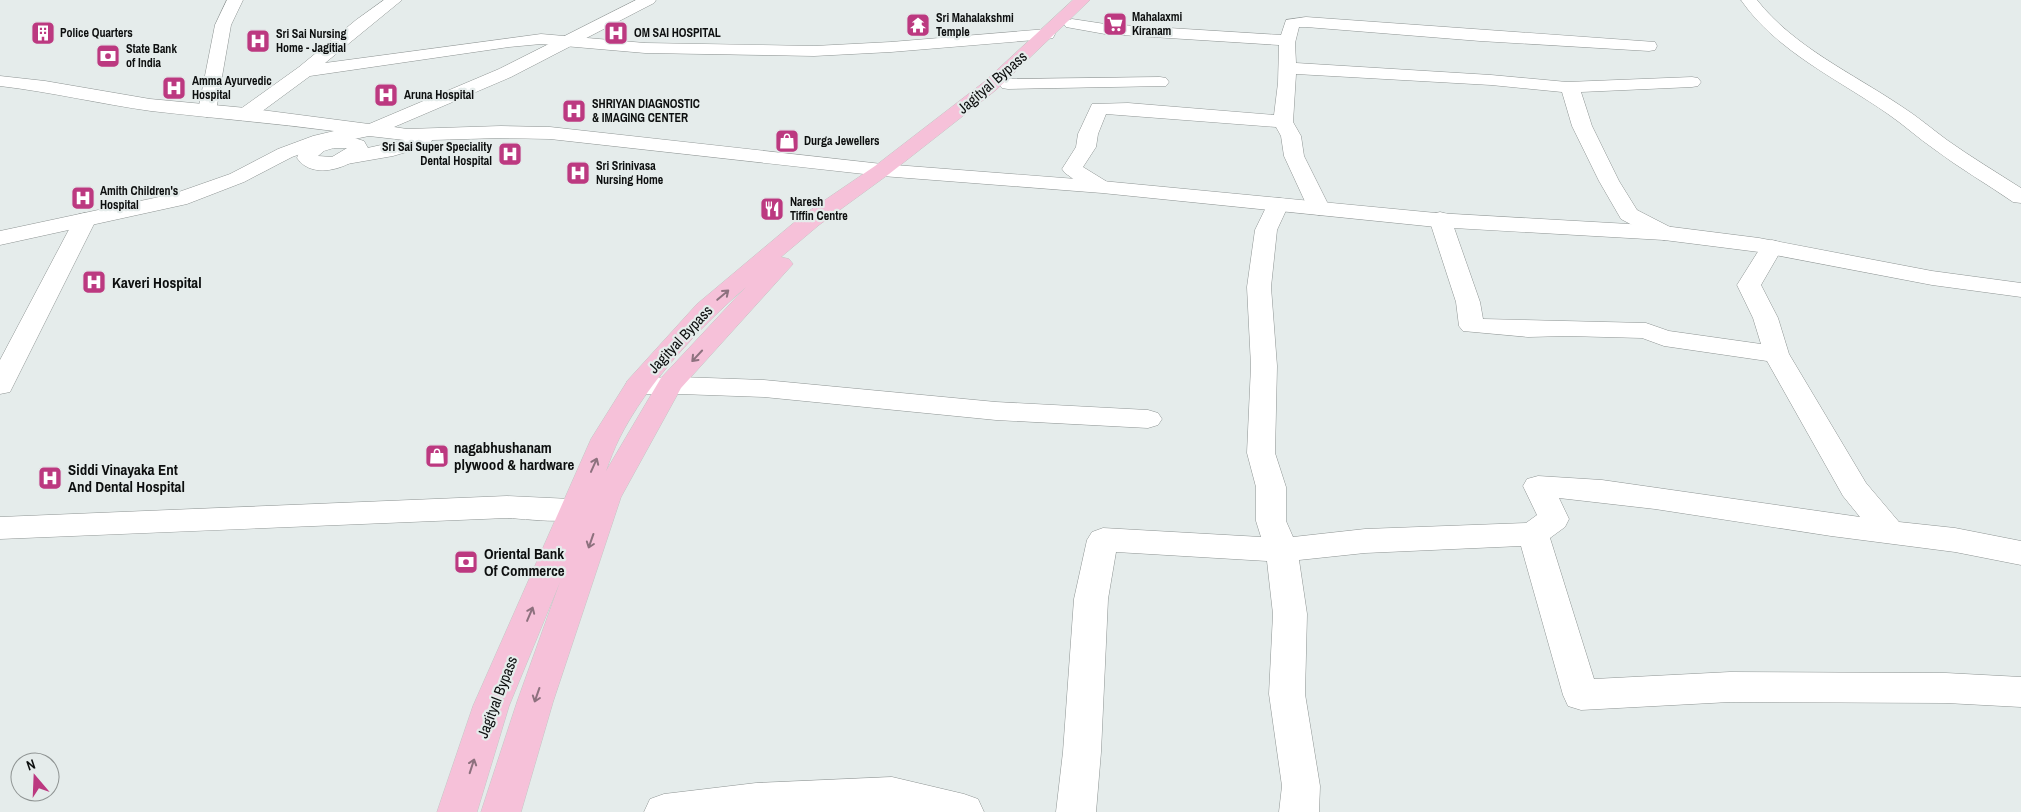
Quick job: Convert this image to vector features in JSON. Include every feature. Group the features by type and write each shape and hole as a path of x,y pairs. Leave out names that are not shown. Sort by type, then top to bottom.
{"main road":[{"name":"Jagityal Bypass","path":"500,812 535,702 606,497 670,384 782,263 829,221 893,170 990,86 1082,0"},
{"name":"Jagityal Bypass","path":"457,812 491,706 574,510 605,440 638,386 706,309 811,220 963,126 1098,0"}],"street":[{"path":"207,110 223,25 235,0"},
{"path":"246,114 305,71 362,23 394,0"},
{"path":"0,238 179,200 237,178 285,153 374,129 505,73 648,0"},
{"path":"1749,0 1767,23 1803,50 1843,78 1896,110 1941,145 2021,197"},
{"path":"1319,208 1294,156 1290,136 1283,122 1288,41 1292,23 1306,22 1480,36 1649,46"},
{"path":"1072,24 1105,30 1288,41"},
{"path":"305,71 541,39 646,48 814,51 891,47 1046,34"},
{"path":"1286,68 1570,87 1692,82"},
{"path":"0,81 45,86 150,104 374,129 406,135 501,132 550,133 893,170 1102,187 1436,220 1440,218 1664,233 1772,247 1932,278 2021,290"},
{"path":"1008,84 1160,82"},
{"path":"1570,87 1582,126 1609,181 1629,214 1664,233"},
{"path":"1102,187 1072,169 1086,147 1088,134 1099,108 1131,108 1283,122"},
{"path":"327,141 308,154 309,160 322,163 393,150 425,141 426,134"},
{"path":"1278,204 1266,230 1259,287 1264,366 1261,453 1271,487 1271,521 1282,550 1290,614 1287,694 1301,786 1299,812"},
{"path":"1440,218 1468,302 1472,326 1528,330 1567,328 1646,331 1664,338 1776,354"},
{"path":"0,386 85,220"},
{"path":"1772,247 1749,286 1767,316 1774,336 1776,354 1835,453 1854,489 1889,531"},
{"path":"638,386 670,384 814,392 977,409 1148,419"},
{"path":"1076,812 1082,752 1091,599 1103,540 1282,550 1364,541 1533,534 1554,519 1538,486 1602,491 1831,525 1955,540 2021,553"},
{"path":"0,528 507,507 574,510 606,497"},
{"path":"1533,534 1581,695 1730,687 1946,688 2021,692"},
{"path":"664,812 756,801 892,795 964,812"}],"place":[{"name":"Mahalaxmi Kiranam","path":"1115,24"},
{"name":"Sri Mahalakshmi Temple","path":"918,25"},
{"name":"Police Quarters","path":"43,33"},
{"name":"OM SAI HOSPITAL","path":"616,33"},
{"name":"Sri Sai Nursing Home - Jagitial","path":"258,41"},
{"name":"State Bank of India","path":"108,56"},
{"name":"Amma Ayurvedic Hospital","path":"174,88"},
{"name":"Aruna Hospital","path":"386,95"},
{"name":"SHRIYAN DIAGNOSTIC & IMAGING CENTER","path":"574,111"},
{"name":"Durga Jewellers","path":"787,141"},
{"name":"Sri Sai Super Speciality Dental Hospital","path":"510,154"},
{"name":"Sri Srinivasa Nursing Home","path":"578,173"},
{"name":"Amith Children's Hospital","path":"83,198"},
{"name":"Naresh Tiffin Centre","path":"772,209"},
{"name":"Kaveri Hospital","path":"94,282"},
{"name":"nagabhushanam plywood & hardware","path":"437,456"},
{"name":"Siddi Vinayaka Ent And Dental Hospital","path":"50,478"},
{"name":"Oriental Bank Of Commerce","path":"466,562"}]}
